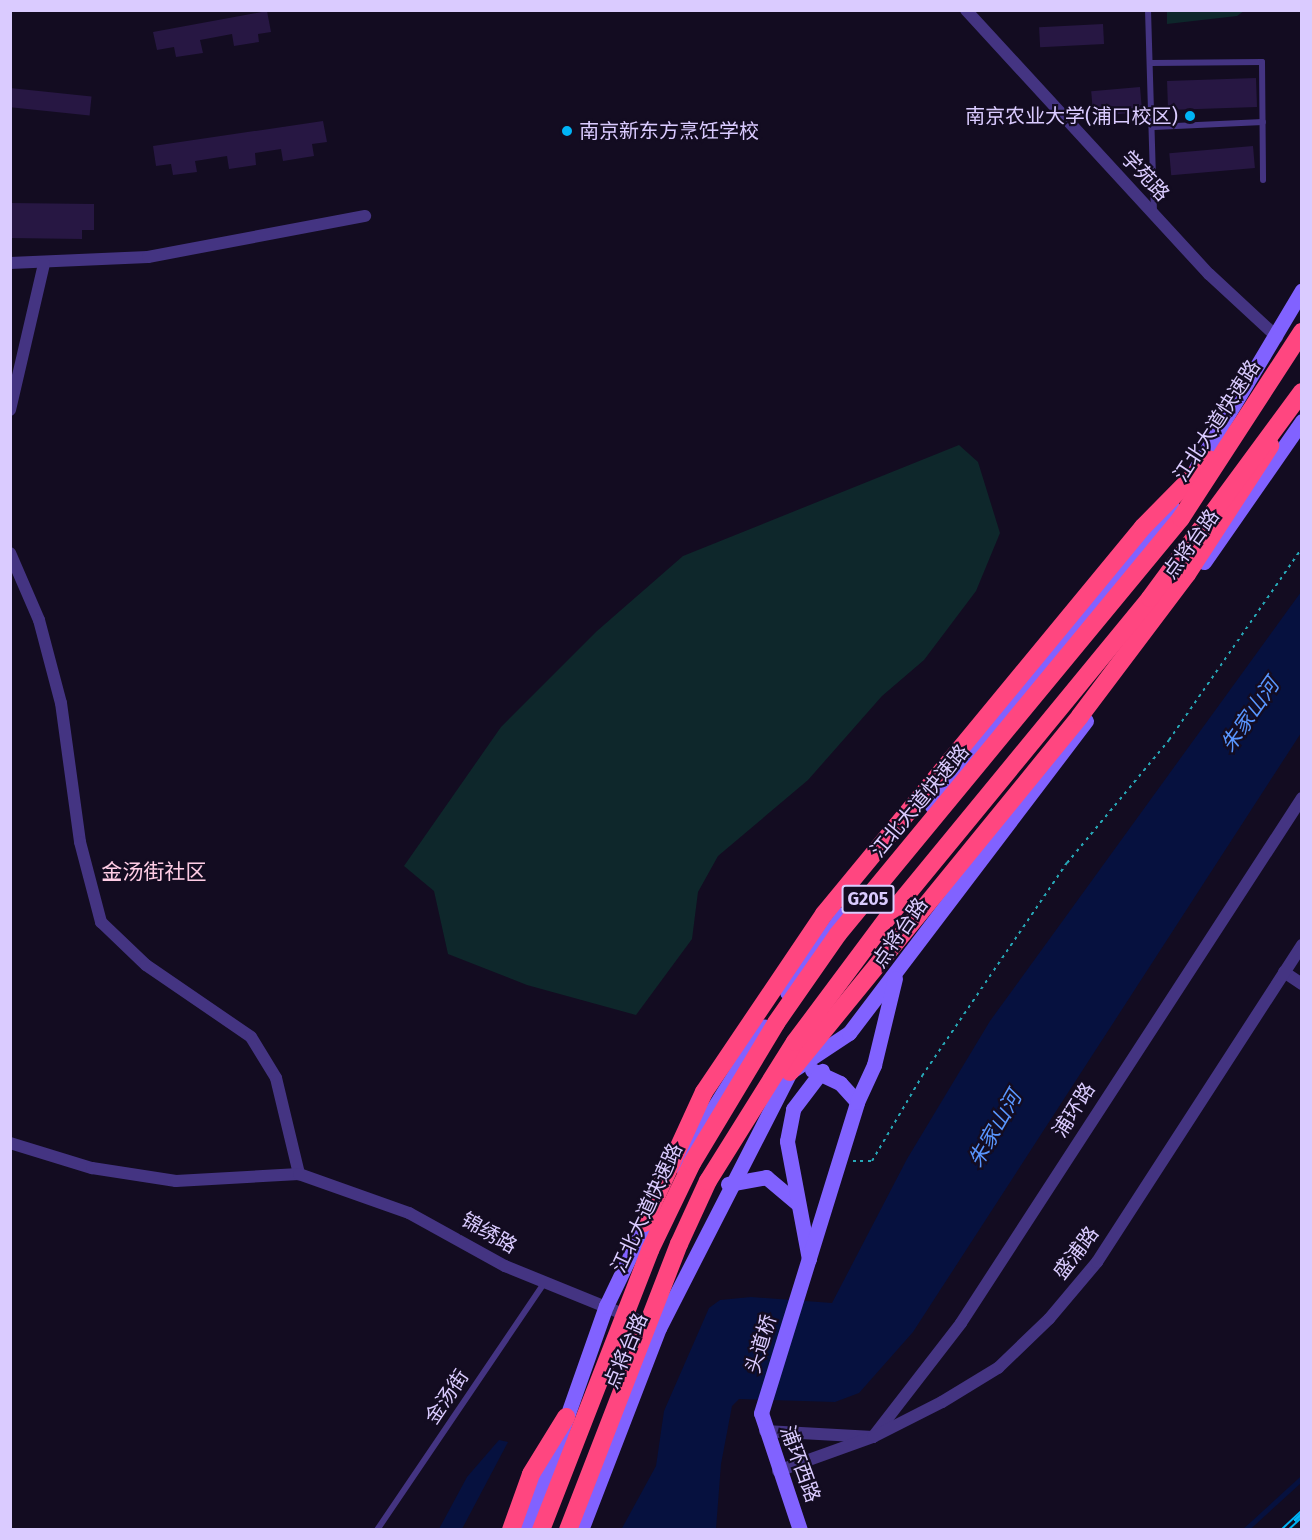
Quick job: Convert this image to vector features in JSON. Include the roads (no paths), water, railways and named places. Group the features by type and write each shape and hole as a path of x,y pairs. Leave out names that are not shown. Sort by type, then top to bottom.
{"highway":[{"name":"江北大道快速路","path":"541,1530 650,1250 692,1163 776,1023 838,934 1181,518 1302,332"},
{"path":"790,1072 830,1029 1181,582 1299,397"},
{"name":"G205","path":"568,1530 683,1234 708,1181 788,1052 883,924 1150,598 1299,397"},
{"path":"644,1223 704,1092 824,914 1143,527 1234,434"},
{"path":"511,1530 531,1474 566,1417"}],"main road":[{"name":"点将台路","path":"566,1417 606,1306 644,1223 721,1092 822,940 1141,552 1277,337 1302,290"},
{"name":"点将台路","path":"581,1530 659,1328 728,1184 790,1072 849,1033 896,976 1257,489 1302,421"},
{"name":"头道桥","path":"761,1413 857,1102 874,1065 896,976"},
{"path":"809,1262 787,1141 793,1109 822,1071"},
{"path":"790,1072 822,1071 857,1102"},
{"path":"728,1184 766,1177 799,1205"},
{"name":"浦环西路","path":"761,1413 778,1472 800,1530"},
{"path":"527,1530 566,1417"}],"street":[{"name":"学苑路","path":"966,10 1154,214 1277,337"},
{"path":"10,262 44,264 147,258 365,216"},
{"path":"10,410 44,264"},
{"path":"10,553 39,620 61,702 82,854 101,922 146,965 251,1037 276,1078 299,1174 176,1181 92,1168 10,1143"},
{"name":"浦环路","path":"873,1437 961,1323 1302,798"},
{"name":"盛浦路","path":"778,1472 873,1437 998,1368 1049,1319 1097,1262 1302,945"},
{"path":"1284,972 1302,984"},
{"name":"锦绣路","path":"299,1174 409,1213 544,1283 659,1328"},
{"path":"765,1431 873,1437"}],"lane":[{"path":"1148,10 1154,128 1154,214"},
{"path":"1151,63 1262,62 1263,180"},
{"path":"1154,128 1263,122"},
{"name":"金汤街","path":"378,1530 544,1283"}],"water":[{"name":"朱家山河","path":"1301,592 1301,733 913,1332 859,1393 835,1402 739,1399 732,1406 721,1464 716,1529 621,1530 656,1466 664,1411 709,1308 720,1300 751,1297 832,1303 907,1159 990,1021"},
{"path":"499,1440 508,1442 462,1529 439,1529 467,1477"}],"waterway":[{"path":"1245,1530 1302,1478"}],"railway":[{"path":"1284,1530 1302,1513"}],"place":[{"name":"南京农业大学(浦口校区)","path":"1190,116"},
{"name":"南京新东方烹饪学校","path":"567,131"}],"district":[{"name":"金汤街社区","path":"154,872"}]}
